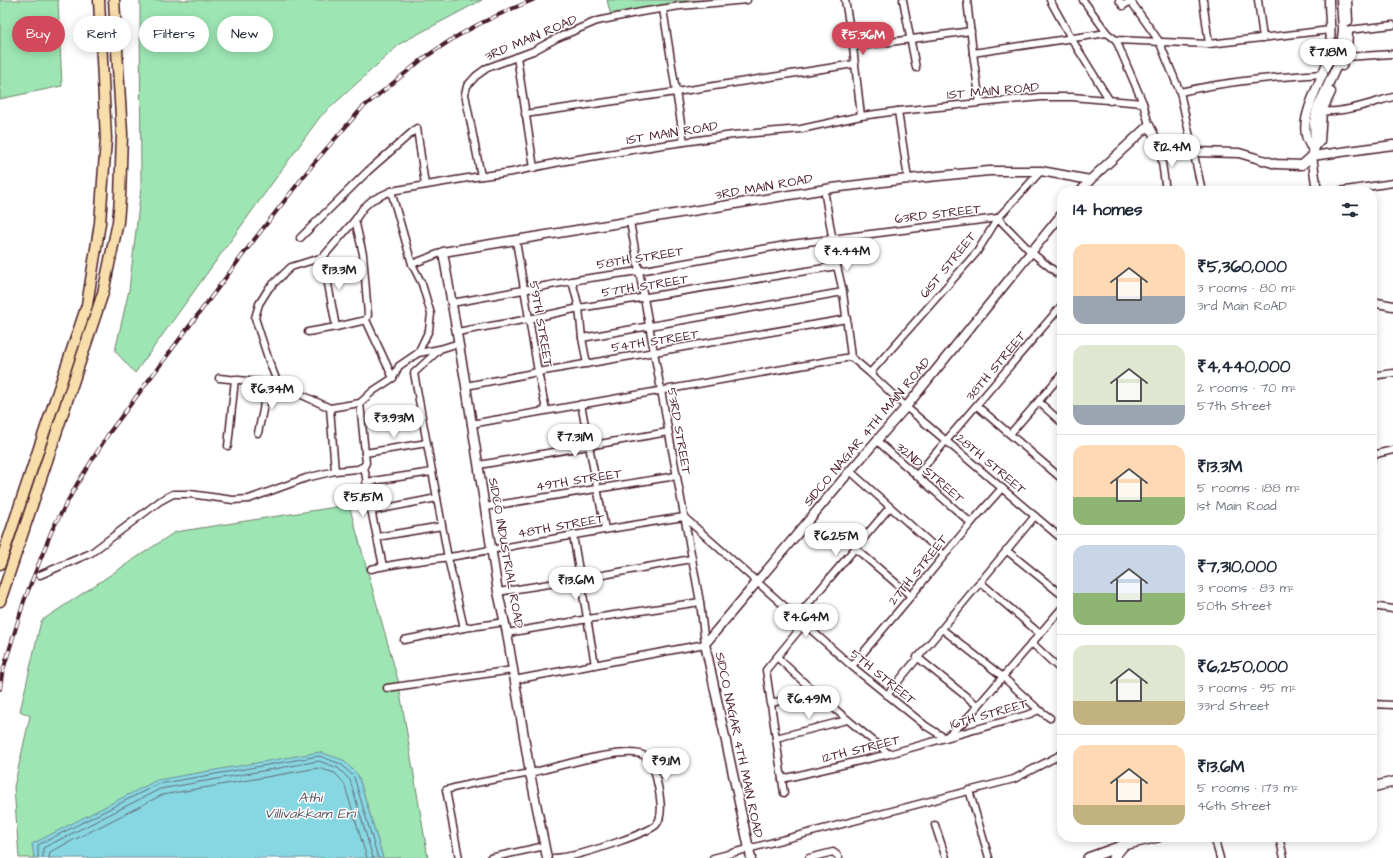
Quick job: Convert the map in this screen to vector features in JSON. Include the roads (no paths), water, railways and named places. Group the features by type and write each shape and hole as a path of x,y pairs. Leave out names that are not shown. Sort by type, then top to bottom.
{"main road":[{"path":"0,601 103,293 118,222 122,134 114,1"},
{"path":"0,564 87,305 100,223 106,139 99,2"},
{"path":"1377,786 1393,782"},
{"path":"1088,858 1129,842"},
{"path":"1113,858 1124,845"}],"street":[{"name":"3RD MAIN ROAD","path":"481,176 465,94 467,86 476,76 487,68 532,51 598,21 663,9 747,0"},
{"path":"845,0 853,46 860,116"},
{"path":"903,0 916,68"},
{"path":"967,0 980,103"},
{"path":"1050,0 1071,38 1110,101"},
{"path":"1083,0 1107,33 1116,40 1143,103 1149,125 1160,148 1165,186"},
{"path":"1119,0 1123,6 1131,0 1159,41 1180,92 1201,186"},
{"path":"1203,0 1210,44"},
{"path":"1258,0 1263,38"},
{"path":"1313,151 1307,136 1305,124 1307,111 1324,74 1330,52 1329,0"},
{"path":"1316,186 1313,151 1314,122 1317,109 1339,62 1343,30 1341,0"},
{"path":"1160,148 1194,152 1239,153 1276,164 1302,165 1320,140 1322,111 1345,57 1348,30 1347,0"},
{"path":"663,9 684,142"},
{"path":"1348,30 1393,25"},
{"path":"1116,40 1210,44 1330,30"},
{"path":"853,46 971,31"},
{"path":"973,52 1107,33"},
{"path":"1345,57 1393,54"},
{"path":"517,57 534,168"},
{"path":"525,114 854,64"},
{"path":"1180,92 1222,84 1268,78 1324,74"},
{"name":"1ST MAIN ROAD","path":"323,257 355,220 363,208 381,194 391,191 512,172 588,157 733,135 801,129 860,116 898,111 1041,97 1072,97 1143,103"},
{"path":"1322,111 1334,112 1393,98"},
{"path":"898,111 908,179"},
{"path":"1085,186 1149,125"},
{"path":"300,238 368,171 417,128 425,185"},
{"path":"1313,151 1393,145"},
{"name":"3RD MAIN ROAD","path":"443,252 824,189 908,179 989,171 1041,171 1090,180"},
{"name":"61ST STREET","path":"870,373 977,252 998,218 1041,171"},
{"path":"1369,186 1393,182"},
{"path":"471,424 661,390 768,373 851,357 843,292 824,189"},
{"path":"391,191 412,264 422,284 431,314 429,330 418,353"},
{"path":"998,218 1031,252 1057,273"},
{"name":"63RD STREET","path":"833,239 998,218"},
{"path":"355,220 363,254 368,315 366,320 393,378"},
{"name":"SIDCO NAGAR 4TH MAIN ROAD","path":"751,858 705,644 876,440 906,407 1057,220"},
{"name":"53RD STREET","path":"630,222 700,602 705,644"},
{"name":"58TH STREET","path":"452,303 524,289 639,271 769,248 833,239"},
{"name":"59TH STREET","path":"516,241 538,372 546,410"},
{"path":"412,264 443,252"},
{"name":"SIDCO INDUSTRIAL ROAD","path":"443,252 479,466 498,592 507,634 530,773 547,858"},
{"path":"278,384 255,318 259,304 269,288 291,267 323,257 336,327"},
{"name":"57TH STREET","path":"457,332 579,308 837,266"},
{"path":"572,281 579,308 582,338 587,364"},
{"path":"582,338 843,292"},
{"path":"1377,303 1393,306"},
{"name":"38TH STREET","path":"916,476 1057,311"},
{"name":"54TH STREET","path":"466,386 538,372 847,319"},
{"path":"308,332 366,320"},
{"path":"219,378 278,384 330,408 360,403 373,391 393,378 399,366 418,353 440,349 459,343"},
{"path":"440,349 414,373 448,558 464,628"},
{"name":"28TH STREET","path":"851,357 906,407 1057,535"},
{"path":"1377,375 1393,373"},
{"path":"228,446 235,379"},
{"path":"1010,434 1057,380"},
{"path":"258,433 263,410 266,383"},
{"path":"1039,402 1057,418"},
{"path":"360,403 366,463 364,466 366,482 383,566"},
{"path":"581,404 605,529"},
{"path":"977,406 1057,475"},
{"path":"330,408 335,471"},
{"path":"479,466 668,432"},
{"name":"32ND STREET","path":"876,440 971,523"},
{"path":"365,453 427,442"},
{"path":"1377,454 1393,450"},
{"path":"40,575 91,553 160,501 173,494 190,494 233,500 249,498 306,478 335,471 358,469 364,466"},
{"path":"850,471 944,555"},
{"path":"366,482 432,472"},
{"name":"49TH STREET","path":"485,507 676,476"},
{"name":"27TH STREET","path":"852,666 1002,488"},
{"path":"371,511 437,498"},
{"path":"796,618 890,507"},
{"path":"887,695 1035,516"},
{"name":"5TH STREET","path":"684,517 758,582 796,618 852,666 926,726 944,738"},
{"name":"48TH STREET","path":"371,569 383,566 448,558 605,529 684,517"},
{"path":"377,537 442,526"},
{"path":"573,535 595,666"},
{"path":"856,548 911,596"},
{"path":"1006,550 1057,591"},
{"path":"498,592 691,559"},
{"path":"980,582 1040,634"},
{"path":"507,634 588,619 700,602"},
{"path":"1377,606 1393,608"},
{"path":"944,738 964,722 1056,614"},
{"path":"404,640 504,622"},
{"path":"784,793 766,670 804,624"},
{"path":"942,629 1003,676 1039,710 1050,718"},
{"path":"1032,643 1057,666"},
{"path":"514,680 595,666 705,644"},
{"path":"777,657 812,690 889,754"},
{"path":"918,658 978,706"},
{"path":"387,688 513,670"},
{"path":"770,704 812,690"},
{"path":"1377,704 1393,705"},
{"name":"16TH STREET","path":"944,738 1030,714 1039,710"},
{"path":"776,738 848,720"},
{"name":"12TH STREET","path":"782,779 889,754 944,738"},
{"path":"459,858 446,790 530,773 591,758 625,753 643,755 653,765 659,794 660,816 656,825 644,832 579,854 555,858"},
{"path":"713,858 1014,779 1057,757"},
{"path":"969,790 988,858"},
{"path":"935,825 946,858"},
{"path":"1215,842 1220,858"},
{"path":"1280,842 1284,858"},
{"path":"490,858 545,846"},
{"path":"809,858 833,852 839,858"}],"water":[{"name":"Athi Villivakkam Eri","path":"320,752 343,760 358,775 383,858 34,858 32,844 157,780"}],"railway":[{"path":"0,689 2,674 24,601 52,530 77,484 109,433 254,240 314,163 362,108 424,58 454,38 479,24 533,0"}]}
